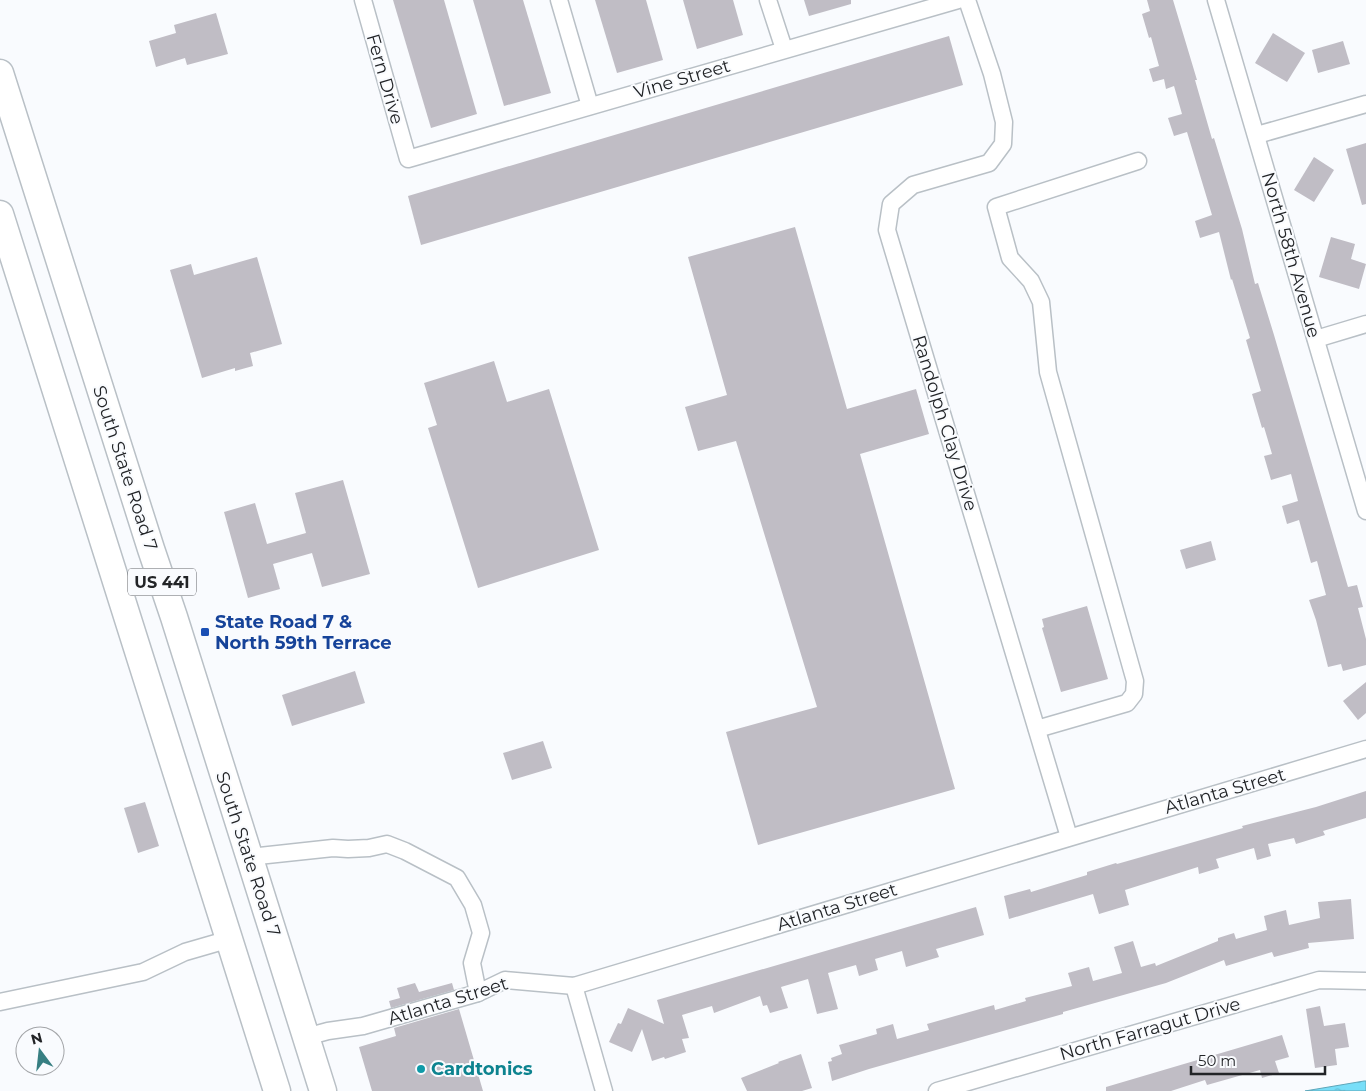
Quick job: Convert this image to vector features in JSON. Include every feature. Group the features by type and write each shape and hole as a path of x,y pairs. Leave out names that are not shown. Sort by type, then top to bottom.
{"main road":[{"name":"South State Road 7","path":"0,73 324,1091"},
{"name":"US 441","path":"0,214 277,1091"}],"street":[{"name":"Fern Drive","path":"363,0 408,159"},
{"path":"558,0 590,106"},
{"path":"768,0 784,49"},
{"name":"Vine Street","path":"408,159 958,0"},
{"name":"Randolph Clay Drive","path":"968,0 992,74 1004,122 1003,144 988,163 913,185 892,204 887,230 1068,837"},
{"name":"North 58th Avenue","path":"1216,0 1366,511"},
{"path":"1257,135 1366,104"},
{"path":"1037,729 1126,703 1134,694 1136,681 1048,372 1041,302 1031,281 1010,258 996,207 1138,161"},
{"path":"1316,339 1366,324"},
{"name":"Atlanta Street","path":"306,1037 328,1031 363,1026 478,993 505,980 574,986 1366,749"},
{"path":"249,857 333,848 369,848 387,844 405,851 457,878 473,906 481,933 472,963 478,993"},
{"path":"0,1002 143,972 185,952 230,940"},
{"name":"North Farragut Drive","path":"936,1091 1319,980 1366,981"},
{"path":"574,986 604,1091"}],"water":[{"path":"1366,1081 1366,1091 1305,1091"}],"building":[{"path":"393,0 444,0 477,114 431,128"},
{"path":"473,0 523,0 551,93 504,106"},
{"path":"595,0 646,0 663,60 617,73"},
{"path":"683,0 733,0 743,35 697,49"},
{"path":"804,0 851,0 851,4 809,16"},
{"path":"1147,0 1173,0 1212,139 1214,138 1242,229 1255,284 1258,283 1274,335 1348,587 1357,585 1363,607 1358,608 1366,639 1366,665 1343,671 1341,664 1328,667 1309,600 1326,595 1317,561 1311,563 1299,520 1287,524 1282,506 1298,501 1291,474 1271,480 1264,456 1272,454 1252,394 1261,391 1246,340 1250,338 1231,280 1219,232 1200,238 1195,221 1212,215 1187,132 1174,136 1168,118 1182,114 1174,86 1166,89 1164,79 1153,82 1149,69 1159,66 1142,14 1150,11"},
{"path":"216,13 228,54 187,65 185,58 156,67 149,41 176,33 174,25"},
{"path":"1273,33 1305,53 1287,82 1255,63"},
{"path":"949,36 963,85 421,245 408,196"},
{"path":"1343,41 1350,64 1318,73 1312,50"},
{"path":"1366,143 1366,204 1362,205 1346,149"},
{"path":"1314,157 1334,170 1314,202 1294,190"},
{"path":"795,227 847,409 916,389 929,434 860,454 955,789 758,845 726,732 817,707 736,441 698,451 685,407 727,395 688,257"},
{"path":"1331,237 1355,244 1351,259 1366,264 1359,289 1319,277"},
{"path":"257,257 282,344 250,353 253,366 235,371 235,368 202,378 170,270 191,264 194,275"},
{"path":"494,361 507,402 549,389 599,550 478,588 428,428 437,425 424,383"},
{"path":"343,480 370,574 322,587 312,553 273,564 280,589 248,598 224,512 255,503 267,544 306,533 295,493"},
{"path":"1211,541 1216,560 1186,569 1180,550"},
{"path":"1087,606 1108,679 1061,692 1042,628 1044,627 1042,619"},
{"path":"355,671 365,703 292,726 282,695"},
{"path":"1366,682 1366,713 1358,720 1343,701"},
{"path":"543,741 552,768 512,780 503,753"},
{"path":"1366,791 1366,818 1323,831 1325,835 1296,844 1294,838 1268,844 1271,856 1257,860 1254,848 1216,859 1219,868 1199,874 1198,867 1125,890 1129,905 1099,914 1093,894 1009,919 1004,896 1030,889 1031,892 1087,875 1087,872 1116,863 1243,828 1242,826 1316,807"},
{"path":"145,802 159,846 138,853 124,808"},
{"path":"1351,899 1354,939 1308,943 1309,948 1274,957 1272,952 1226,966 1224,960 1166,983 832,1081 828,1062 832,1061 831,1058 842,1054 839,1045 877,1034 876,1029 893,1024 897,1039 929,1030 927,1024 994,1005 995,1010 1026,1001 1025,998 1072,986 1068,973 1089,967 1093,981 1122,973 1114,947 1133,941 1141,967 1155,963 1156,966 1218,941 1218,938 1234,933 1236,939 1267,930 1264,916 1286,910 1289,925 1320,918 1318,902"},
{"path":"976,907 984,935 936,949 939,957 906,967 902,951 875,959 878,970 859,976 856,965 828,973 838,1009 817,1014 808,979 781,987 788,1008 770,1013 767,1005 763,1006 760,996 714,1013 712,1006 682,1015 689,1038 682,1039 686,1052 665,1059 664,1057 652,1061 642,1029 632,1052 609,1042 618,1023 621,1024 628,1008 664,1024 657,1000"},
{"path":"415,983 419,992 452,983 454,990 391,1008 389,1001 400,998 397,988"},
{"path":"1320,1006 1324,1026 1345,1023 1349,1047 1335,1049 1337,1065 1315,1068 1306,1009"},
{"name":"Cardtonics","path":"459,1009 483,1091 372,1091 359,1047 396,1036 394,1028"},
{"path":"1282,1035 1289,1057 1275,1061 1279,1073 1262,1078 1260,1070 1207,1085 1205,1080 1171,1091 1106,1091 1106,1087"},
{"path":"801,1054 812,1088 802,1091 747,1091 741,1078"}],"place":[{"name":"State Road 7 & North 59th Terrace","path":"205,632"},
{"name":"Cardtonics","path":"421,1069"}]}
